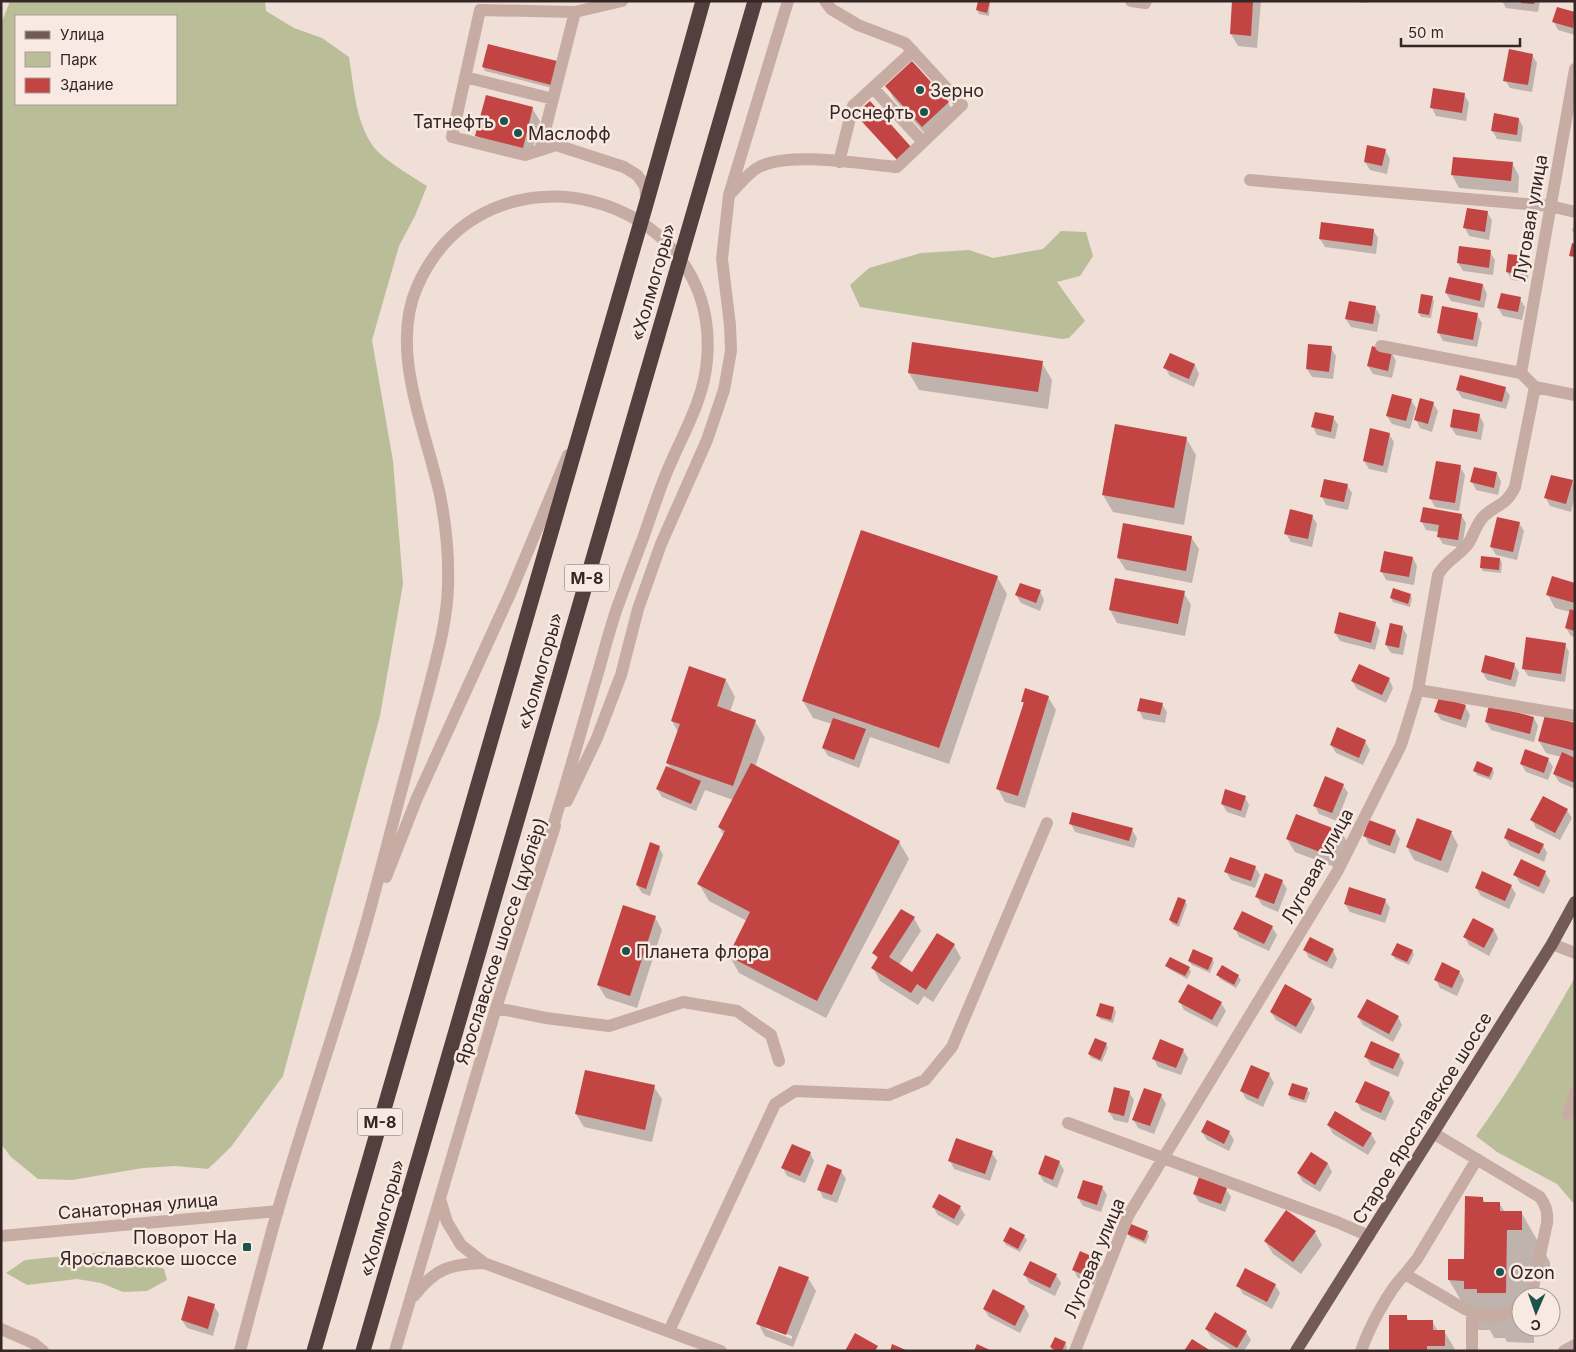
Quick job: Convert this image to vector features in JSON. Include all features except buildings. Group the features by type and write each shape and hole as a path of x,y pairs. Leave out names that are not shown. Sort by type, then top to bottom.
{"highway":[{"name":"«Холмогоры»","path":"314,1351 703,1"},
{"name":"«Холмогоры»","path":"363,1351 755,1"}],"main road":[{"name":"Старое Ярославское шоссе","path":"1296,1351 1552,944 1575,902"}],"street":[{"path":"622,1 575,12 525,6 480,10 452,137 525,155 556,145 624,168 637,175 645,186 647,200"},
{"name":"Ярославское шоссе (дублёр)","path":"395,1351 496,1008 551,833 597,738 621,675 638,609 661,544 707,440 724,390 731,351 730,325 722,259 729,195 788,1"},
{"path":"729,195 757,168 772,161 799,158 897,167 962,105 905,44 858,25 831,9 825,1"},
{"path":"1131,1 1145,3 1146,1"},
{"path":"540,150 575,12"},
{"path":"839,162 853,106 912,51"},
{"name":"Луговая улица","path":"1521,373 1550,206 1571,106 1575,69"},
{"path":"465,76 553,99"},
{"path":"873,88 923,142"},
{"path":"1250,180 1550,206 1575,212"},
{"path":"240,1351 278,1211 365,930 439,650 447,597 449,554 441,498 415,397 406,343 409,311 420,280 434,257 462,228 487,213 514,202 553,195 573,196 612,206 630,214 662,238 681,261 696,286 706,324 708,344 704,383 698,402 666,474 616,612 551,833"},
{"path":"1381,346 1521,373 1535,386 1575,395"},
{"name":"Луговая улица","path":"1075,1351 1128,1216 1337,872 1401,745 1418,690 1438,575 1442,566 1467,546 1482,518 1511,496 1515,487 1535,386"},
{"path":"365,930 417,798 510,594 586,411"},
{"path":"1418,690 1575,716"},
{"path":"669,1331 775,1104 795,1091 889,1095 925,1080 952,1047 1048,823"},
{"path":"1552,944 1575,953"},
{"path":"496,1008 546,1018 609,1026 683,1002 737,1011 771,1035 779,1061"},
{"path":"1568,1114 1575,1092"},
{"path":"1068,1123 1337,1222 1369,1236"},
{"path":"1433,1133 1540,1197 1546,1205 1548,1213 1547,1223 1533,1287"},
{"path":"1361,1351 1372,1326 1395,1287 1417,1259 1477,1159"},
{"path":"440,1199 447,1222 462,1245 484,1262 721,1351"},
{"name":"Санаторная улица","path":"1,1236 278,1211"},
{"path":"408,1303 425,1281 441,1270 462,1264 484,1262"},
{"path":"1405,1274 1472,1314 1490,1316 1511,1311"},
{"path":"1472,1314 1472,1351"},
{"path":"1,1329 33,1343 43,1351"},
{"path":"1564,1351 1575,1345"}],"green space":[{"path":"10,1 265,1 266,11 294,28 322,38 349,57 359,114 362,125 373,146 390,162 427,186 415,216 399,246 372,340 393,461 403,584 380,716 283,1076 231,1147 208,1169 175,1166 143,1168 72,1180 38,1179 11,1157 1,1144 1,24"},
{"path":"1061,231 1086,232 1093,256 1080,276 1057,282 1085,321 1069,338 1062,339 860,307 850,285 869,268 921,253 969,250 993,258 1043,249"},
{"path":"1574,979 1575,1205 1557,1184 1497,1152 1476,1136 1527,1059"},
{"path":"104,1252 128,1255 164,1269 167,1280 147,1291 123,1292 101,1283 77,1279 27,1285 6,1273 25,1260"}],"place":[{"name":"Зерно","path":"920,90"},
{"name":"Роснефть","path":"924,112"},
{"name":"Татнефть","path":"504,121"},
{"name":"Маслофф","path":"518,133"},
{"name":"Планета флора","path":"626,951"},
{"name":"Поворот На Ярославское шоссе","path":"247,1247"},
{"name":"Ozon","path":"1500,1272"}]}
